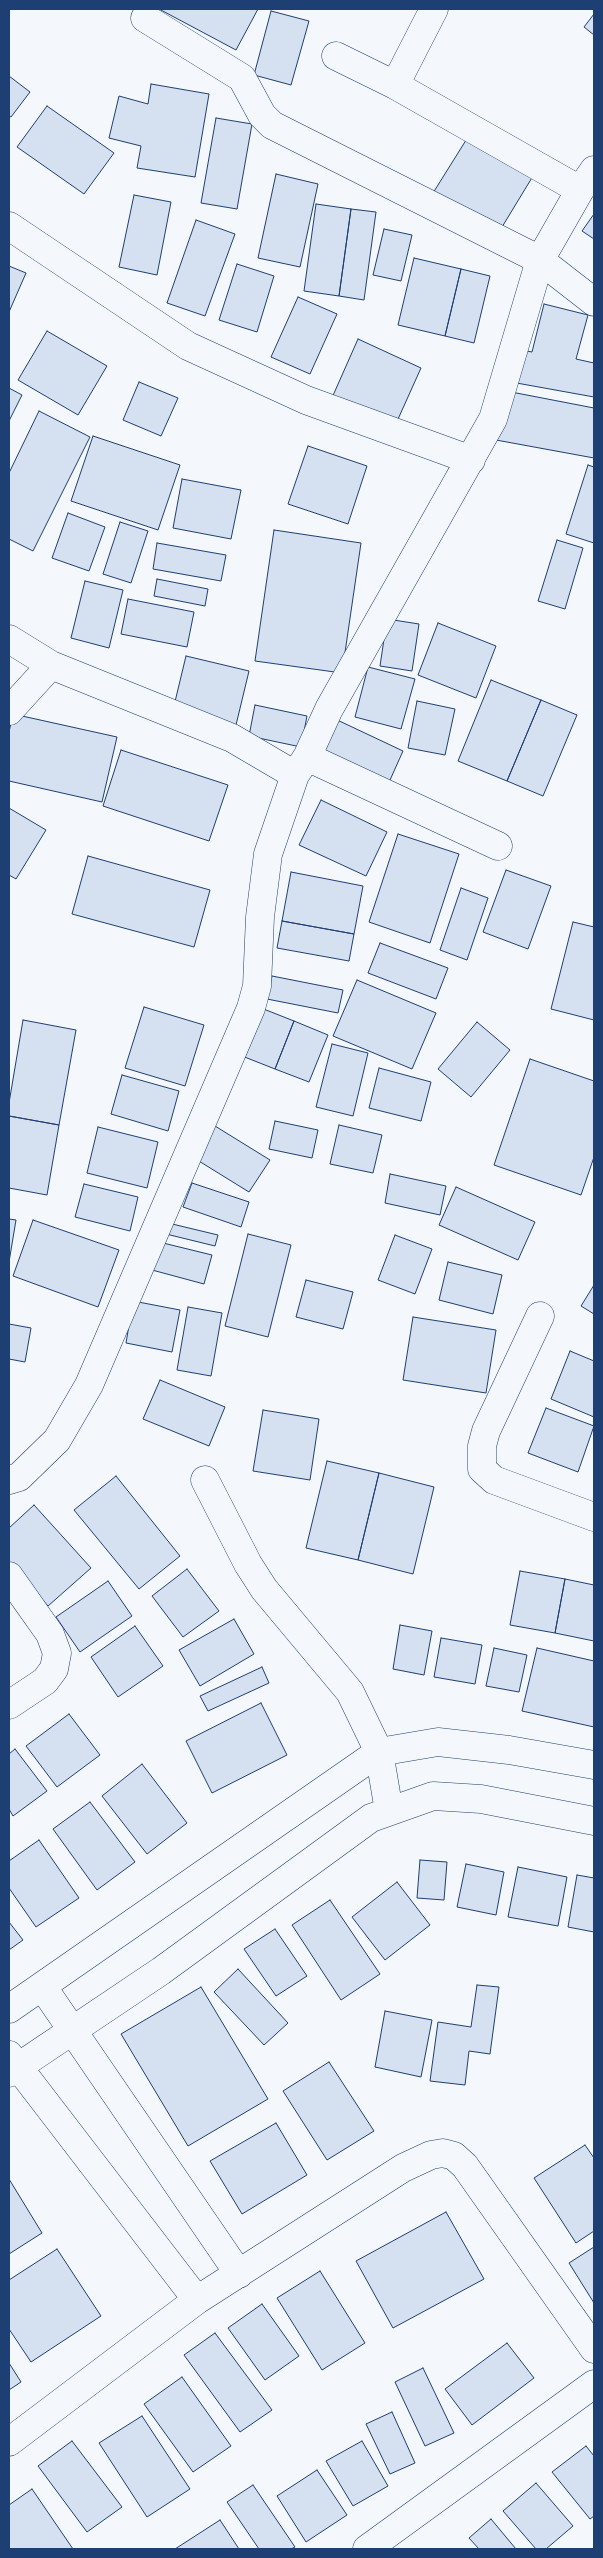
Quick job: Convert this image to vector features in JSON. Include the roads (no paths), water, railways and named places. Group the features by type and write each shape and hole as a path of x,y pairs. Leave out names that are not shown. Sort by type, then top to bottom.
{"street":[{"path":"395,85 434,9"},
{"path":"145,18 242,78 262,115 272,125 540,260 594,302"},
{"path":"9,1480 19,1477 56,1440 88,1385 251,1008 257,986 260,917 268,854 301,766 329,709 492,419 540,260 587,180 336,56"},
{"path":"9,226 188,346 306,400 470,460"},
{"path":"9,639 51,665 498,846"},
{"path":"9,711 51,665"},
{"path":"540,1316 486,1430 482,1446 482,1470 487,1476 499,1483 594,1517"},
{"path":"204,1480 248,1564 264,1589 350,1692 379,1752 389,1811"},
{"path":"9,1576 50,1634 57,1653 54,1669 45,1681 9,1705"},
{"path":"9,2009 379,1752 438,1742 508,1750 594,1766"},
{"path":"197,2300 12,2065 72,2030 161,1971 354,1828 389,1811 433,1796 481,1799 594,1821"},
{"path":"42,1986 239,2274"},
{"path":"9,2442 197,2300 417,2159 442,2153 454,2156 465,2166 594,2349"},
{"path":"366,2549 594,2384"}]}
